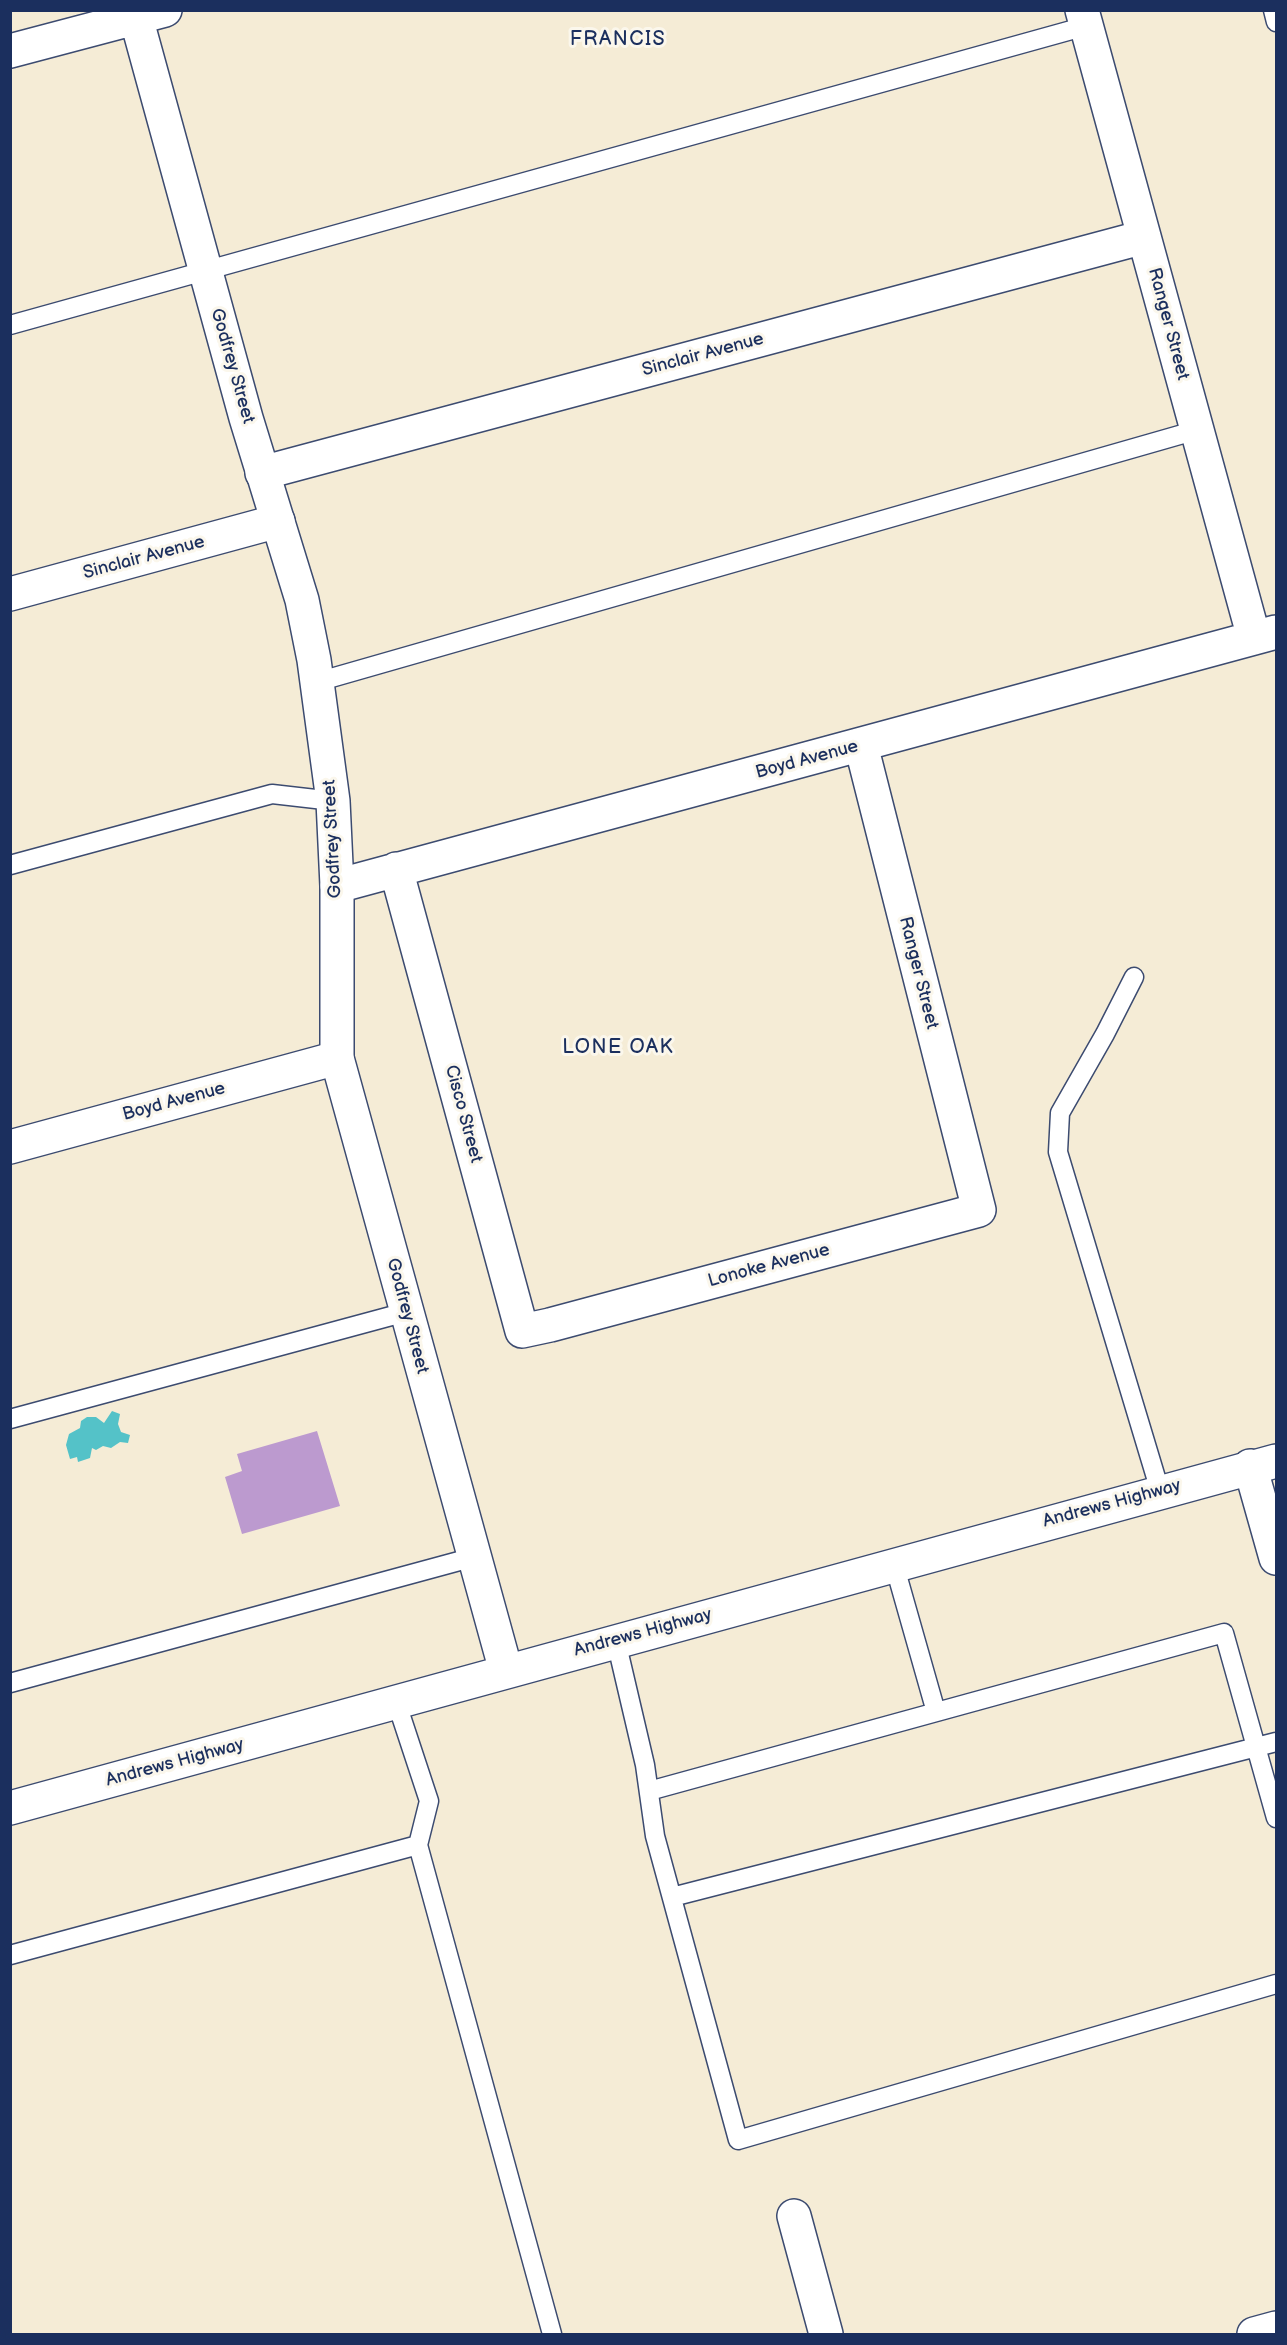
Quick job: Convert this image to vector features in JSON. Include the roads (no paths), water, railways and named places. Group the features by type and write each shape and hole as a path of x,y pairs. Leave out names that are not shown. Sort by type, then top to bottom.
{"street":[{"path":"10,51 145,13"},
{"name":"Godfrey Street","path":"145,13 206,273 262,473 302,600 317,682 333,801 337,886 337,1058 507,1671"},
{"name":"Ranger Street","path":"1084,18 1197,430 1265,635"},
{"name":"Sinclair Avenue","path":"262,473 1144,237"},
{"name":"Sinclair Avenue","path":"10,594 278,521"},
{"name":"Boyd Avenue","path":"337,886 1265,635"},
{"name":"Ranger Street","path":"861,745 975,1201"},
{"name":"Cisco Street","path":"396,869 522,1331 550,1325"},
{"name":"Boyd Avenue","path":"10,1147 337,1058"},
{"name":"Lonoke Avenue","path":"550,1325 979,1210 975,1201"},
{"path":"1263,1463 1276,1558"},
{"name":"Andrews Highway","path":"10,1808 1263,1463"},
{"path":"794,2216 826,2334"},
{"path":"1254,2334 1276,2328"}],"lane":[{"path":"1273,10 1276,22"},
{"path":"10,325 206,273 1084,18"},
{"path":"317,682 1197,430"},
{"path":"10,865 272,794 333,801"},
{"path":"1134,977 1060,1113 1058,1152 1160,1491"},
{"path":"10,1419 406,1312"},
{"path":"10,1683 474,1557"},
{"path":"894,1564 936,1712"},
{"path":"649,1791 1224,1633 1276,1818"},
{"path":"616,1641 649,1791 655,1836 738,2139 1276,1984"},
{"path":"396,1701 429,1801 418,1845 552,2334"},
{"path":"672,1897 1276,1742"},
{"path":"10,1954 418,1845"}],"water":[{"path":"112,1411 120,1414 118,1424 121,1432 130,1435 128,1443 120,1442 111,1448 103,1446 96,1450 92,1448 90,1458 78,1462 77,1457 70,1459 66,1445 69,1434 80,1428 81,1421 87,1417 96,1417 104,1423"}],"district":[{"name":"FRANCIS","path":"618,40"},
{"name":"LONE OAK","path":"618,1048"}]}
